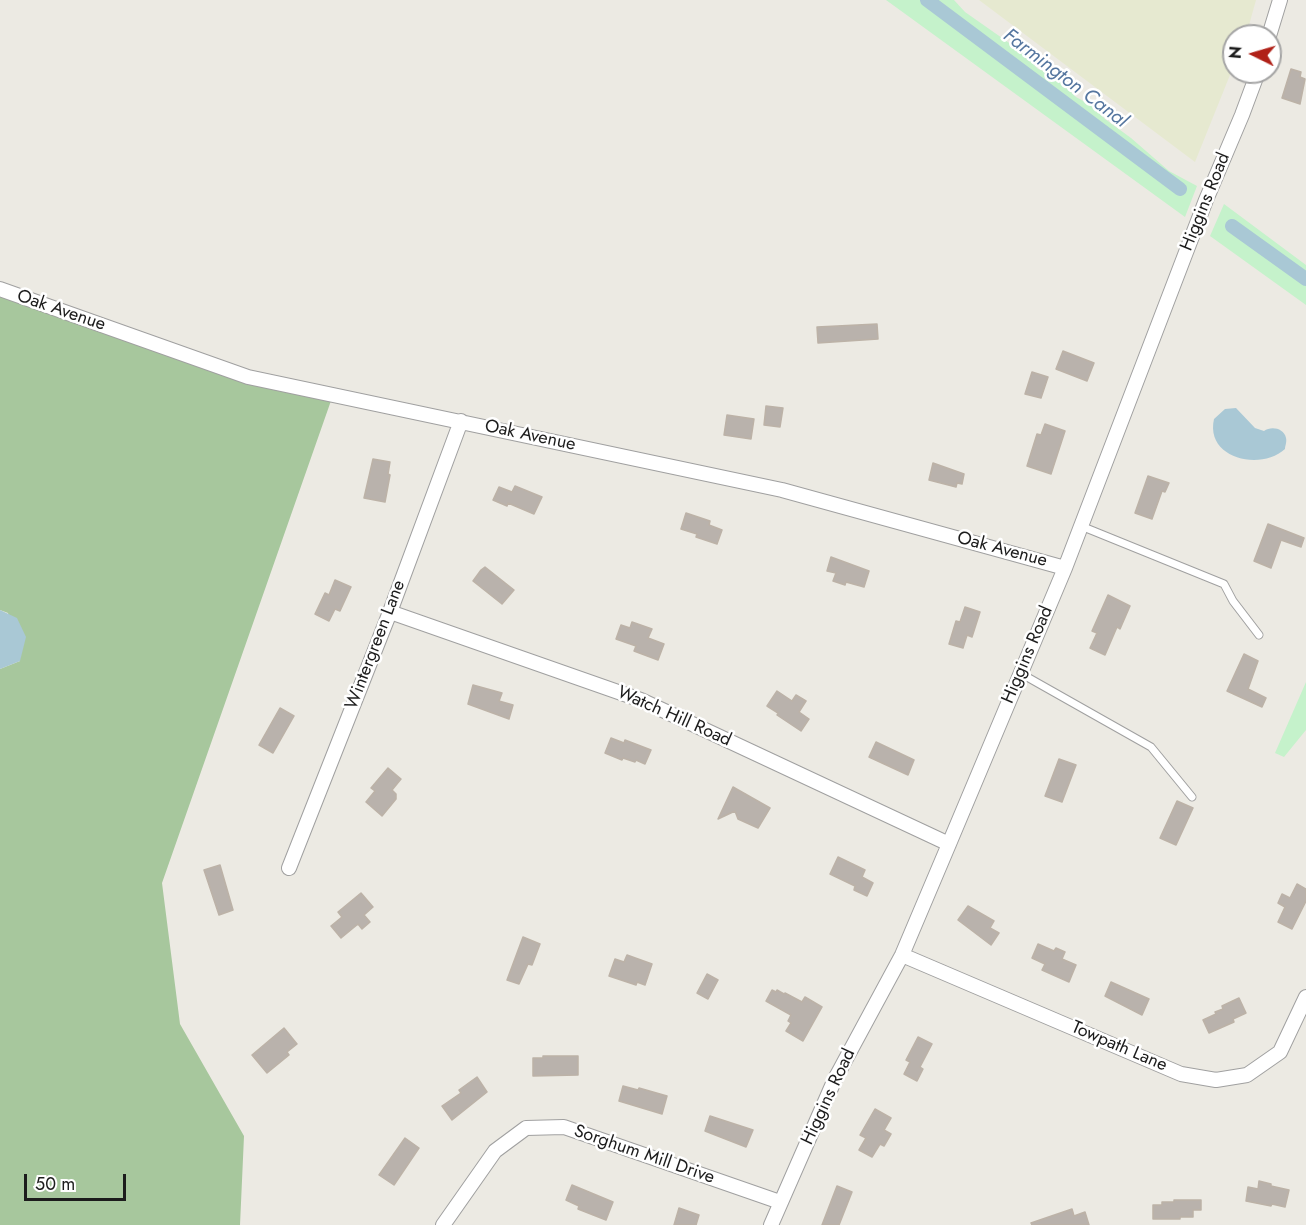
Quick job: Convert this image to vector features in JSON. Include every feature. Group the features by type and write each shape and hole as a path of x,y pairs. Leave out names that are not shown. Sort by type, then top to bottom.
{"street":[{"path":"1273,24 1280,0"},
{"name":"Higgins Road","path":"771,1225 835,1079 902,955 949,844 1065,568 1203,208 1254,84"},
{"name":"Oak Avenue","path":"0,290 248,377 782,490 1065,568"},
{"name":"Wintergreen Lane","path":"289,868 390,612 461,421"},
{"name":"Watch Hill Road","path":"390,612 641,700 949,844"},
{"name":"Towpath Lane","path":"902,955 1181,1074 1216,1080 1247,1075 1280,1052 1306,997"},
{"name":"Sorghum Mill Drive","path":"443,1225 495,1151 526,1128 564,1127 780,1202"}],"lane":[{"path":"1081,526 1224,584 1233,601 1259,635"},
{"path":"1020,673 1151,747 1192,797"}],"green space":[{"path":"886,0 954,0 965,12 1022,52 1038,69 1054,75 1076,97 1094,107 1105,119 1169,171 1197,186 1185,217"},
{"path":"979,0 1256,0 1249,24 1222,24 1222,84 1226,84 1195,162"},
{"path":"1224,204 1306,265 1306,305 1210,236"},
{"path":"0,289 248,377 333,395 162,883 180,1024 244,1136 240,1225 0,1225 0,669 20,661 8,613 0,610"},
{"path":"1306,682 1306,730 1284,757 1275,753"}],"water":[{"path":"1236,408 1255,428 1264,431 1274,428 1283,432 1286,439 1285,449 1275,456 1250,460 1226,452 1218,444 1213,433 1214,419 1225,409"},
{"path":"0,610 17,618 26,637 20,661 0,669"}],"building":[{"path":"1291,69 1301,72 1300,77 1305,79 1300,104 1282,98"},
{"path":"877,324 878,339 818,343 817,327"},
{"path":"1063,351 1094,363 1087,381 1056,369"},
{"path":"1032,372 1048,377 1041,398 1025,394"},
{"path":"766,406 783,408 780,427 764,425"},
{"path":"727,415 754,419 751,439 724,435"},
{"path":"1045,424 1065,431 1051,474 1027,466 1037,434 1041,435"},
{"path":"373,459 390,462 385,502 364,498"},
{"path":"933,463 964,474 962,484 957,483 956,487 929,480"},
{"path":"1148,476 1169,483 1165,492 1162,491 1152,519 1135,513"},
{"path":"515,486 542,497 534,514 508,503 507,506 493,500 499,487 512,492"},
{"path":"686,513 710,521 709,525 722,530 717,544 681,529"},
{"path":"1268,524 1304,538 1301,547 1281,540 1271,568 1254,561"},
{"path":"831,557 869,571 864,587 833,581 836,573 827,571"},
{"path":"485,567 514,590 502,604 473,581"},
{"path":"335,580 351,587 340,611 335,609 329,621 315,614 325,593 329,595"},
{"path":"1108,595 1130,606 1120,629 1117,627 1105,655 1090,648 1097,633 1092,631"},
{"path":"965,607 980,612 972,637 967,635 963,648 949,644 956,621 960,622"},
{"path":"632,622 652,629 648,638 664,644 658,660 634,651 636,646 616,639 621,625 630,628"},
{"path":"1244,654 1258,661 1248,689 1266,698 1262,707 1227,691"},
{"path":"473,685 502,693 499,701 513,705 509,719 468,704"},
{"path":"777,691 792,701 796,695 806,701 799,712 809,719 801,731 767,706"},
{"path":"280,708 294,716 273,753 259,745"},
{"path":"611,738 624,743 625,740 651,750 645,764 636,760 635,762 623,758 622,760 605,753"},
{"path":"876,742 914,760 908,775 869,757"},
{"path":"1059,759 1076,765 1062,802 1045,796"},
{"path":"388,768 401,779 392,790 396,794 396,799 382,816 366,802 375,791 371,788"},
{"path":"733,787 770,808 758,828 738,819 735,811 718,819"},
{"path":"1177,801 1193,808 1176,845 1160,838"},
{"path":"838,857 865,870 862,877 873,883 867,896 854,890 855,886 830,874"},
{"path":"220,865 233,910 219,915 204,870"},
{"path":"1297,884 1306,889 1306,901 1292,929 1278,922 1285,907 1278,903 1282,894 1290,898"},
{"path":"361,893 373,907 364,915 370,922 362,929 358,924 341,938 331,926 342,917 338,912"},
{"path":"968,906 994,921 990,928 999,933 991,945 958,920"},
{"path":"523,937 540,944 532,965 528,964 519,984 507,980"},
{"path":"1038,944 1054,951 1056,948 1065,952 1062,959 1076,965 1069,982 1042,970 1045,964 1032,958"},
{"path":"627,955 652,964 645,985 637,982 636,985 609,976 615,959 624,962"},
{"path":"707,974 718,980 708,999 697,993"},
{"path":"1111,982 1149,999 1142,1015 1105,996"},
{"path":"772,990 785,993 802,1002 805,997 822,1007 803,1041 786,1031 791,1023 788,1021 791,1015 766,1001"},
{"path":"1239,998 1246,1013 1233,1019 1234,1022 1209,1033 1203,1020 1223,1009 1222,1006"},
{"path":"284,1028 297,1044 287,1052 289,1055 267,1073 252,1055"},
{"path":"918,1037 932,1044 920,1067 923,1069 917,1081 904,1074 910,1062 906,1060"},
{"path":"543,1056 578,1056 578,1075 533,1076 533,1058 543,1058"},
{"path":"477,1077 487,1092 452,1120 442,1106 461,1093 459,1090"},
{"path":"623,1086 667,1096 662,1114 619,1101"},
{"path":"875,1109 891,1118 884,1130 891,1134 884,1146 880,1144 872,1157 859,1150 866,1138 860,1135"},
{"path":"710,1116 753,1130 746,1147 705,1131"},
{"path":"405,1138 419,1148 394,1185 379,1175"},
{"path":"1259,1181 1289,1190 1285,1207 1246,1201 1248,1187 1258,1189"},
{"path":"572,1185 613,1202 606,1220 578,1209 579,1206 566,1200"},
{"path":"837,1186 852,1192 839,1225 822,1225"},
{"path":"1174,1200 1201,1200 1201,1210 1193,1210 1193,1217 1153,1219 1153,1205 1162,1205 1162,1202 1174,1202"},
{"path":"679,1208 699,1215 696,1225 674,1225"},
{"path":"1072,1209 1074,1216 1085,1212 1089,1225 1032,1225 1031,1223"}],"waterway":[{"name":"Farmington Canal","path":"927,0 1180,189"},
{"name":"Farmington Canal","path":"1232,226 1306,279"}]}
